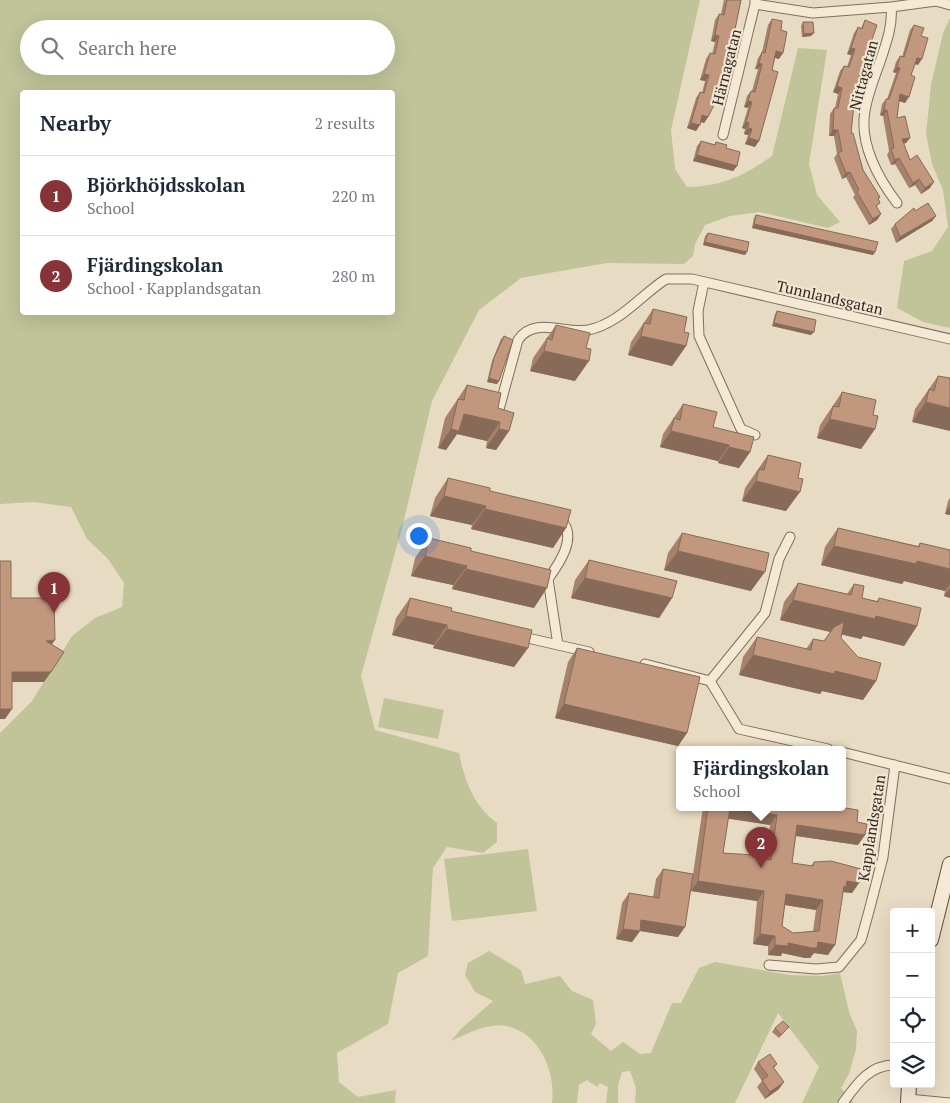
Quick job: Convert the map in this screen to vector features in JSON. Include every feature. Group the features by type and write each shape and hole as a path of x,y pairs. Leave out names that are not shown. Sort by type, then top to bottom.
{"street":[{"path":"755,2 813,13 891,8 936,1 950,6"},
{"name":"Härnagatan","path":"723,135 755,2"},
{"name":"Nittagatan","path":"891,8 892,16 885,47 864,113 867,146 882,184 897,203"},
{"name":"Tunnlandsgatan","path":"498,414 518,340 523,333 537,327 587,330 619,316 666,279 680,277 704,282 950,339"},
{"path":"704,282 698,311 699,336 741,429 755,435"},
{"path":"548,514 557,517 564,524 567,532 564,558 548,579 558,645"},
{"path":"710,681 765,613 779,559 790,537"},
{"path":"539,577 548,579"},
{"path":"512,635 594,653"},
{"path":"631,661 710,681 739,729 815,746"},
{"name":"Kapplandsgatan","path":"846,753 950,779"},
{"name":"Kapplandsgatan","path":"769,964 816,969 839,967 861,940 883,858 895,765"},
{"path":"935,924 950,864"},
{"path":"843,1103 872,1070 881,1066 890,1065"},
{"path":"909,1088 908,1101 950,1103"}],"green space":[{"path":"0,0 700,0 671,130 675,169 687,187 711,185 732,179 772,156 798,48 827,50 809,164 817,195 840,222 828,228 760,212 730,216 705,225 695,244 693,256 684,264 607,263 521,278 479,310 432,401 403,524 361,676 375,730 459,753 471,792 482,808 497,823 497,842 483,853 447,847 433,868 428,956 398,973 388,1024 337,1053 339,1082 358,1097 396,1090 395,1103 0,1103 0,733 32,701 72,636 95,618 122,607 124,583 108,559 87,539 71,507 33,502 0,504"},
{"path":"950,18 950,328 923,322 897,308 904,261 932,251 948,227 943,190 932,164 926,134 931,85 943,33"},
{"path":"384,698 444,710 438,739 378,727"},
{"path":"528,849 537,911 452,921 444,859"},
{"path":"489,951 521,970 525,984 560,976 572,991 593,1000 596,1024 591,1034 611,1051 623,1042 640,1054 651,1053 672,1003 681,1003 699,968 715,962 789,975 822,976 840,973 849,1012 857,1031 856,1049 849,1074 841,1088 854,1103 802,1103 819,1067 778,1013 735,1103 635,1103 636,1088 630,1071 622,1072 618,1085 618,1103 606,1103 608,1087 600,1083 597,1087 587,1080 579,1085 577,1103 552,1103 550,1074 545,1059 538,1047 528,1036 516,1029 502,1026 486,1027 451,1041 462,1028 493,1001 475,992 465,975 468,963"}],"building":[{"path":"727,0 741,0 730,54 708,117 702,115 700,125 691,123 700,92 704,93 709,75 704,74 710,53 715,54 719,36 715,35 719,14 724,15"},
{"path":"772,19 782,21 781,30 787,32 783,53 776,51 772,70 778,72 759,141 749,138 752,129 748,128 749,123 746,122 752,102 748,101 751,91 755,92 762,64 759,63 762,52 765,53"},
{"path":"865,20 877,25 853,95 855,95 851,133 853,133 863,170 880,197 878,198 880,203 876,206 881,214 873,219 857,192 859,190 850,172 846,173 838,153 842,151 838,130 833,130 834,108 838,108 842,88 837,86 844,66 849,67 855,49 851,48 858,27 862,29"},
{"path":"803,22 813,22 814,33 804,34"},
{"path":"914,25 924,28 921,36 928,38 922,59 917,58 911,75 915,77 909,97 900,94 897,118 905,116 910,138 902,139 910,160 917,155 934,182 925,188 919,179 913,183 899,158 895,160 891,149 894,148 887,110 884,110 886,99 889,99 900,68 897,67 900,56 904,57"},
{"path":"701,141 715,145 716,142 727,145 726,148 740,152 737,166 697,155"},
{"path":"928,203 936,216 900,237 895,224 914,208 915,211"},
{"path":"756,215 878,242 875,252 754,224"},
{"path":"708,233 749,242 747,252 705,242"},
{"path":"653,309 687,317 684,332 689,333 686,346 641,336 644,323 650,324"},
{"path":"777,311 816,320 814,332 774,323"},
{"path":"556,325 590,333 586,348 591,349 589,361 544,351 547,338 552,340"},
{"path":"504,336 513,340 499,381 489,378 494,358"},
{"path":"938,376 950,378 950,408 926,402 929,389 934,391"},
{"path":"467,385 501,393 498,408 514,413 509,431 499,429 500,422 464,414 459,431 451,429 458,399 464,400"},
{"path":"842,392 876,400 873,415 878,416 875,429 830,419 833,406 839,407"},
{"path":"683,404 717,412 713,427 754,437 750,452 671,431 674,418 680,420"},
{"path":"768,455 801,463 798,478 803,479 800,492 756,481 759,469 764,470"},
{"path":"448,478 490,488 490,491 571,510 566,528 485,509 486,506 444,496"},
{"path":"838,528 919,547 920,543 950,550 950,569 917,561 916,564 834,546"},
{"path":"682,533 769,553 765,572 678,551"},
{"path":"429,538 471,548 471,551 551,570 547,588 466,569 467,566 425,556"},
{"path":"589,560 677,581 672,598 585,578"},
{"path":"0,561 11,561 11,598 54,598 55,640 46,641 64,652 51,672 12,672 12,709 0,709"},
{"path":"798,583 851,595 854,584 864,586 862,598 878,602 879,598 921,608 917,626 876,616 875,619 793,600"},
{"path":"410,598 452,608 451,611 532,630 528,648 447,629 447,625 406,616"},
{"path":"844,622 841,638 858,657 881,663 876,681 835,671 834,674 753,655 757,637 811,650 813,639 824,641 834,627"},
{"path":"577,648 700,677 687,733 564,704"},
{"path":"846,808 858,810 857,822 867,824 865,835 797,825 792,863 813,866 814,862 831,861 861,869 859,883 847,881 846,887 844,886 835,945 818,942 817,948 812,948 788,943 788,946 775,945 775,936 760,934 764,891 698,881 707,811 730,811 723,853 754,855 753,857 771,860 777,815 750,811 846,811","holes":["786,894 823,900 819,931 793,933 782,926"]},
{"path":"663,869 693,874 685,927 641,920 640,931 623,929 629,893 659,898"},
{"path":"783,1021 789,1027 781,1035 775,1028"},
{"path":"770,1054 777,1064 773,1067 784,1082 770,1092 762,1080 768,1076 758,1062"}],"place":[{"name":"Björkhöjdsskolan","path":"54,613"},
{"name":"Fjärdingskolan","path":"761,868"}]}
